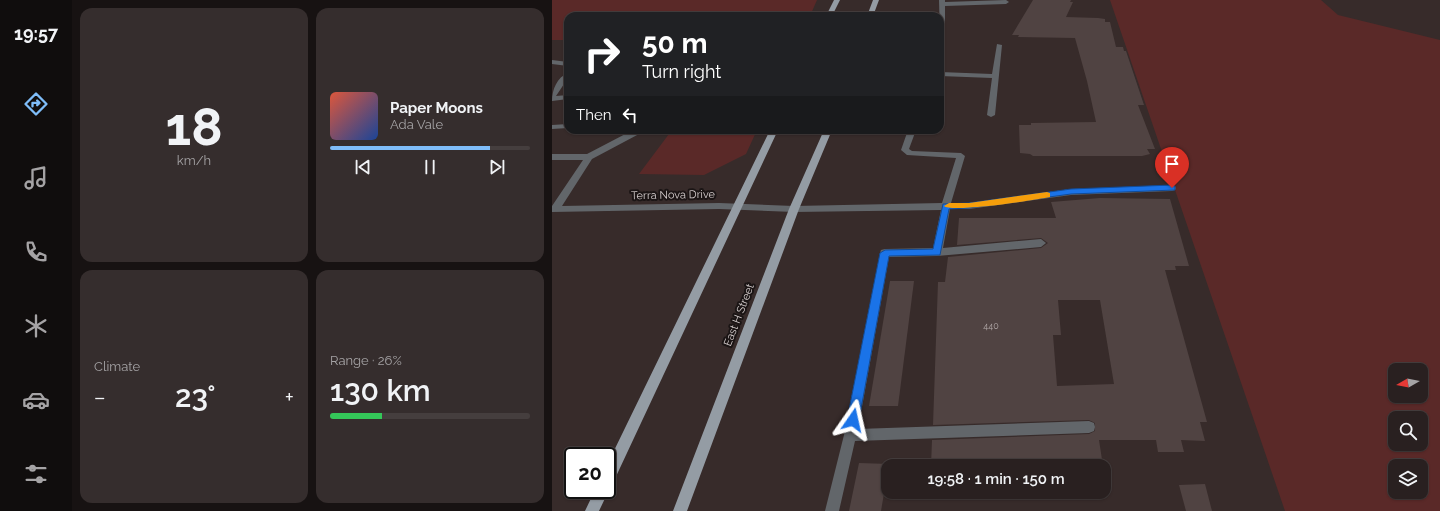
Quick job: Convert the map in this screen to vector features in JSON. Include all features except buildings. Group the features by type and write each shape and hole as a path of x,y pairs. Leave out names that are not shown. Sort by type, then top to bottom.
{"main road":[{"path":"831,12 837,0"},
{"path":"872,12 876,0"},
{"path":"616,461 772,134"},
{"name":"East H Street","path":"680,511 794,208 826,134"},
{"path":"592,511 598,499"}],"street":[{"path":"942,2 1006,2"},
{"path":"991,115 999,45"},
{"path":"552,62 564,64"},
{"path":"944,74 996,76"},
{"path":"552,98 564,78"},
{"path":"552,98 564,97"},
{"path":"552,127 564,126"},
{"path":"552,157 589,157 632,134"},
{"path":"911,134 905,150 910,154 961,156 946,206 937,252"},
{"path":"554,209 589,157"},
{"name":"Terra Nova Drive","path":"554,209 969,206 1071,192 1172,188"},
{"path":"832,511 850,435 885,253 937,252 1041,243"},
{"path":"850,435 1089,427"}],"shaded area":[{"path":"552,0 817,0 812,12 564,12 564,40 552,40"},
{"path":"1110,0 1321,0 1338,15 1440,40 1440,511 1285,511"},
{"path":"669,134 755,134 746,154 704,175 639,174"}],"slow traffic":[{"path":"949,206 969,206 1047,195"}],"route":[{"path":"853,420 885,253 937,252 946,206 969,206 1071,192 1172,188"}]}
